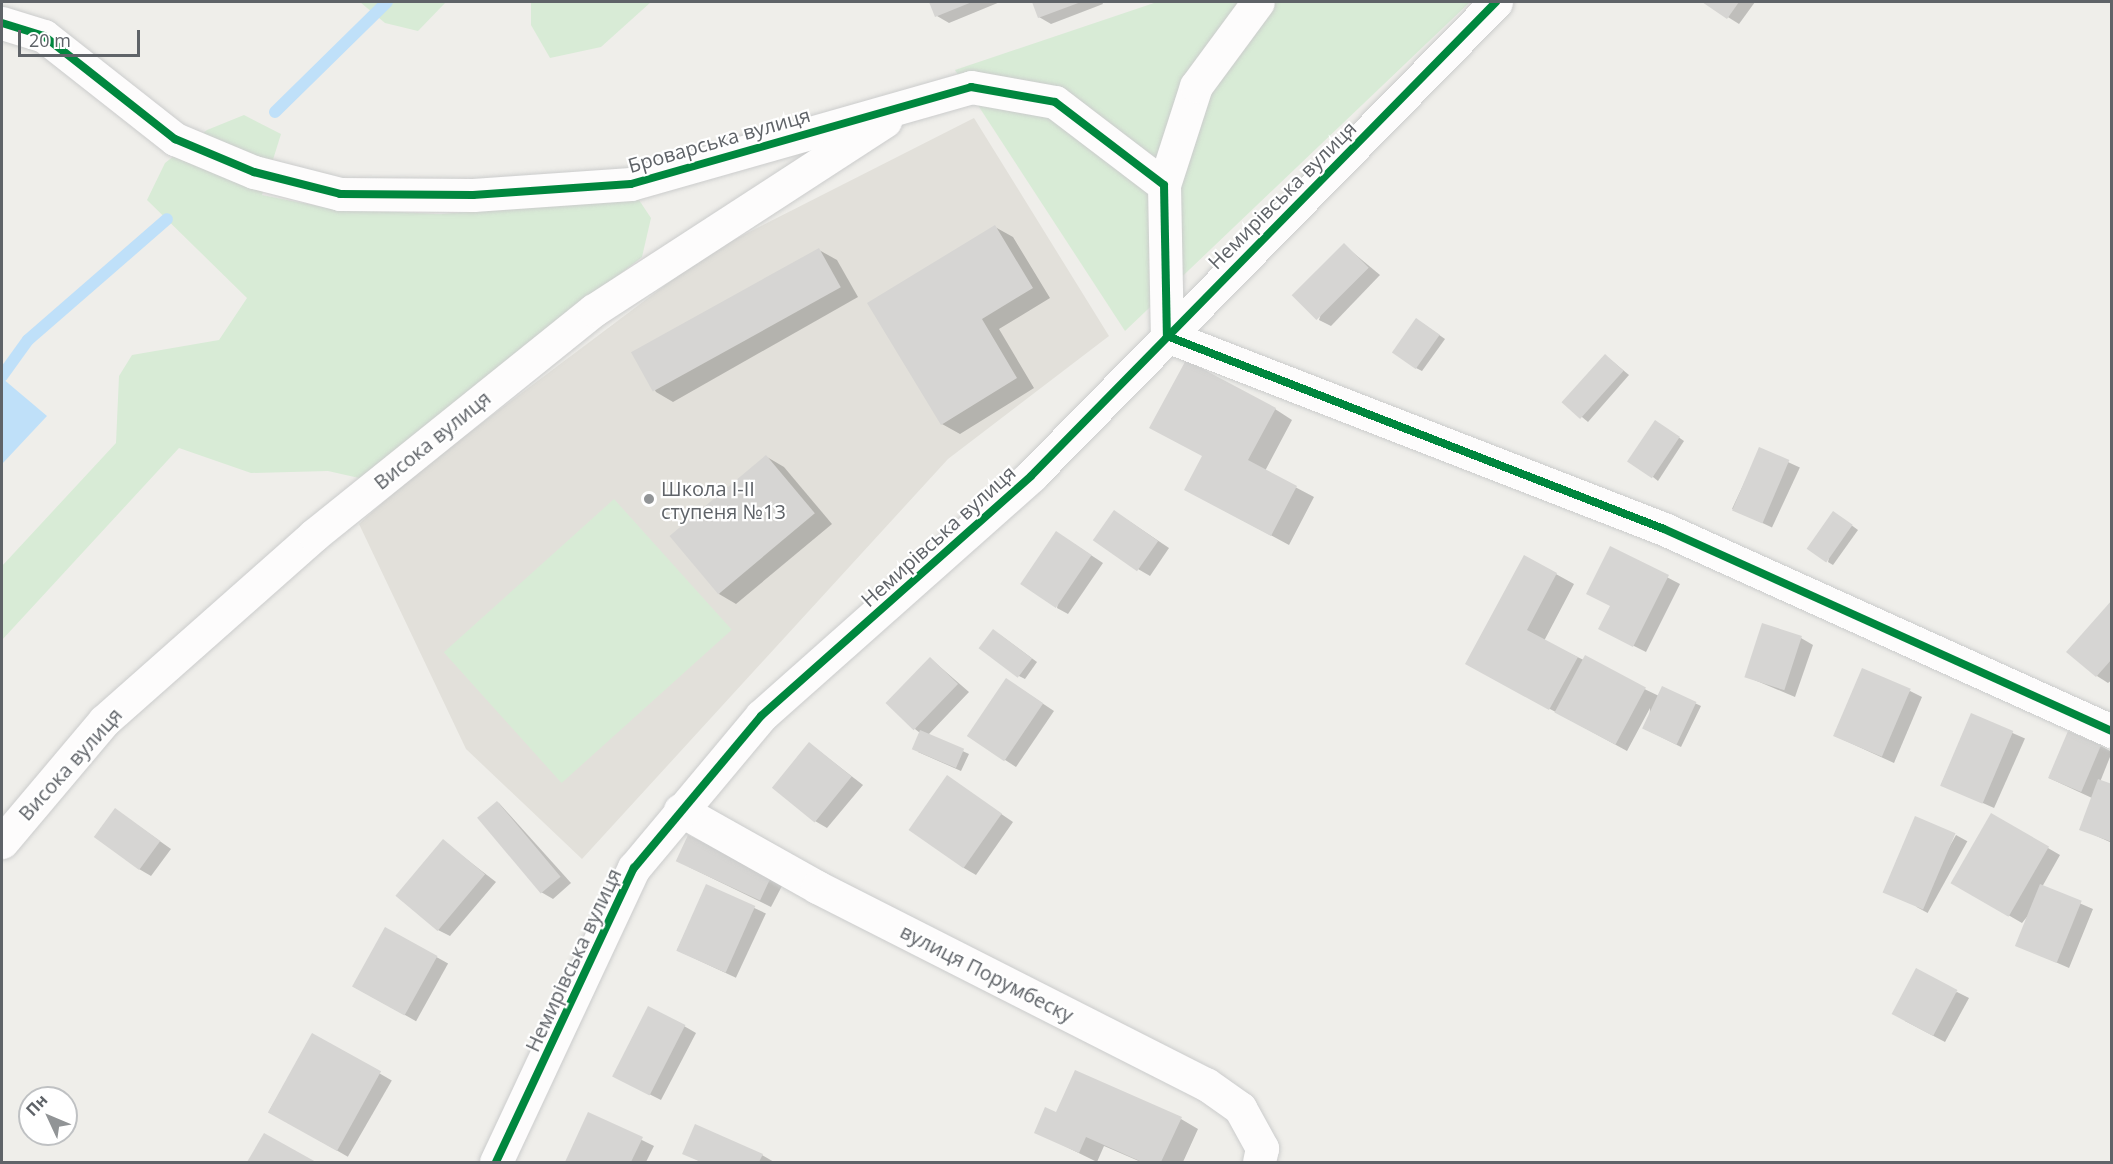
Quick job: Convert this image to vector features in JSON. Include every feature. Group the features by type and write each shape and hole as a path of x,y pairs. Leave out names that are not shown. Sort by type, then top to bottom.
{"street":[{"path":"1258,2 1196,86 1164,185 1167,336 1664,529 2112,731"},
{"name":"Немирівська вулиця","path":"496,1162 634,868 680,810 761,716 1031,476 1496,2"},
{"name":"Броварська вулиця","path":"2,23 44,36 175,139 254,172 340,194 473,195 631,184 971,87 1055,102 1164,185"},
{"name":"Висока вулиця","path":"2,842 104,721 314,535 594,310 914,102"},
{"name":"вулиця Порумбеску","path":"680,810 817,887 1206,1084 1240,1108 1262,1148 1259,1162"}],"shaded area":[{"name":"Школа I-II ступеня №13","path":"974,118 1109,336 948,459 582,859 466,749 359,524 414,474 708,253"}],"green space":[{"path":"360,2 446,2 418,31 385,23"},
{"path":"531,2 651,2 601,47 550,58 531,25"},
{"path":"1157,2 1470,2 1125,331 955,70"},
{"path":"244,115 281,134 262,195 333,209 440,214 639,200 651,218 642,257 506,362 368,480 328,471 251,473 179,448 2,640 2,566 116,443 119,376 132,355 219,340 247,298 147,200 165,163 207,130"},
{"path":"614,499 732,630 562,783 444,652"}],"water":[{"path":"2,378 47,416 2,464"}],"building":[{"path":"929,2 972,2 935,17"},
{"path":"1032,2 1081,2 1038,18"},
{"path":"1702,2 1739,2 1727,19"},
{"path":"995,225 1033,288 982,319 1017,378 941,425 867,303"},
{"path":"1344,243 1369,268 1316,320 1292,295"},
{"path":"819,248 841,287 653,392 631,352"},
{"path":"1416,318 1440,335 1416,369 1392,352"},
{"path":"1605,354 1624,371 1580,419 1562,402"},
{"path":"1186,360 1276,408 1248,460 1297,486 1271,536 1184,490 1202,456 1149,428"},
{"path":"1655,420 1680,437 1652,478 1627,461"},
{"path":"1759,447 1789,460 1762,523 1732,511"},
{"path":"766,455 815,513 718,594 669,536"},
{"path":"1114,510 1158,541 1137,571 1093,540"},
{"path":"1833,511 1853,525 1826,562 1807,549"},
{"path":"1056,531 1092,555 1056,608 1020,584"},
{"path":"1610,546 1669,575 1633,647 1598,629 1610,606 1586,594"},
{"path":"1524,555 1557,573 1527,630 1578,657 1549,710 1465,664"},
{"path":"2112,600 2112,659 2096,677 2066,652"},
{"path":"1762,623 1802,636 1784,690 1744,677"},
{"path":"993,629 1032,658 1018,678 979,648"},
{"path":"1585,655 1646,687 1615,745 1554,712"},
{"path":"930,657 958,684 914,730 886,703"},
{"path":"1862,668 1911,689 1882,757 1833,736"},
{"path":"1006,678 1043,703 1004,761 967,736"},
{"path":"1662,686 1696,702 1677,745 1642,729"},
{"path":"1971,713 2013,731 1982,804 1940,786"},
{"path":"920,730 964,749 956,768 912,749"},
{"path":"2068,731 2101,745 2081,792 2048,778"},
{"path":"809,742 852,777 815,822 772,788"},
{"path":"947,775 1002,813 963,868 909,830"},
{"path":"2098,779 2112,784 2112,842 2079,830"},
{"path":"497,801 561,877 541,894 477,818"},
{"path":"115,808 160,841 139,870 94,837"},
{"path":"1991,813 2049,846 2009,917 1950,883"},
{"path":"1915,816 1956,833 1923,910 1883,892"},
{"path":"688,835 772,874 760,901 676,861"},
{"path":"443,839 485,874 438,931 395,896"},
{"path":"706,884 755,906 726,973 676,951"},
{"path":"2040,884 2082,901 2057,963 2015,946"},
{"path":"385,927 437,956 405,1016 352,986"},
{"path":"1916,968 1957,990 1933,1036 1892,1014"},
{"path":"648,1006 685,1025 650,1095 612,1076"},
{"path":"312,1033 381,1071 337,1151 268,1113"},
{"path":"1075,1070 1182,1117 1161,1162 1142,1162 1086,1137 1079,1153 1034,1133 1045,1107 1056,1112"},
{"path":"588,1112 643,1137 631,1162 565,1162"},
{"path":"695,1124 763,1154 759,1162 701,1162 682,1154"},
{"path":"264,1133 316,1162 247,1162"}],"waterway":[{"path":"275,112 387,2"},
{"path":"2,376 28,340 167,219"}],"cycle path":[{"path":"496,1162 634,868 761,716 1031,476 1496,2"},
{"path":"2,23 44,36 175,139 254,172 340,194 473,195 631,184 971,87 1055,102 1164,185 1167,336 1664,529 2112,731"}],"place":[{"name":"Школа I-II ступеня №13","path":"649,499"}]}
